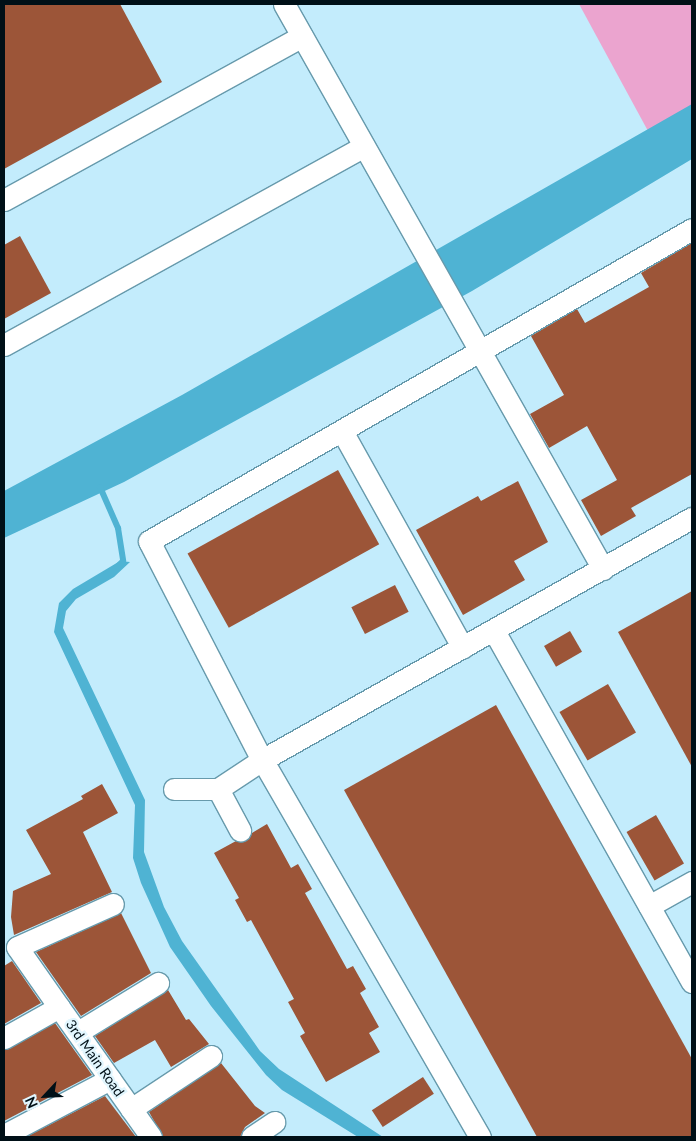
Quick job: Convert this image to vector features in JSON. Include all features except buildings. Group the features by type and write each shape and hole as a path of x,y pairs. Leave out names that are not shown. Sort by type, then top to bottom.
{"street":[{"path":"284,4 603,569"},
{"path":"4,200 302,36"},
{"path":"4,345 364,146"},
{"path":"480,1137 262,760 149,541 692,229"},
{"path":"342,431 464,648"},
{"path":"174,789 218,789 262,760 692,518"},
{"path":"494,630 692,982"},
{"path":"218,789 240,830"},
{"path":"649,906 692,882"},
{"path":"59,1007 17,947 113,904"},
{"path":"78,1032 158,983"},
{"name":"3rd Main Road","path":"4,1038 59,1007 150,1137"},
{"path":"131,1109 211,1056"},
{"path":"4,1135 110,1079"},
{"path":"252,1137 274,1122"}],"shaded area":[{"path":"579,4 692,4 692,105 648,131"}],"water":[{"path":"692,104 692,159 472,291 124,482 4,538 4,491 182,395"},
{"path":"120,561 130,562 114,577 76,599 66,611 63,628 145,800 144,852 164,907 182,941 260,1051 279,1069 383,1137 358,1137 282,1090 266,1075 211,1006 170,947 141,883 133,858 135,805 54,632 59,603 73,589"}],"waterway":[{"path":"100,487 118,528 123,561 117,567"}]}
